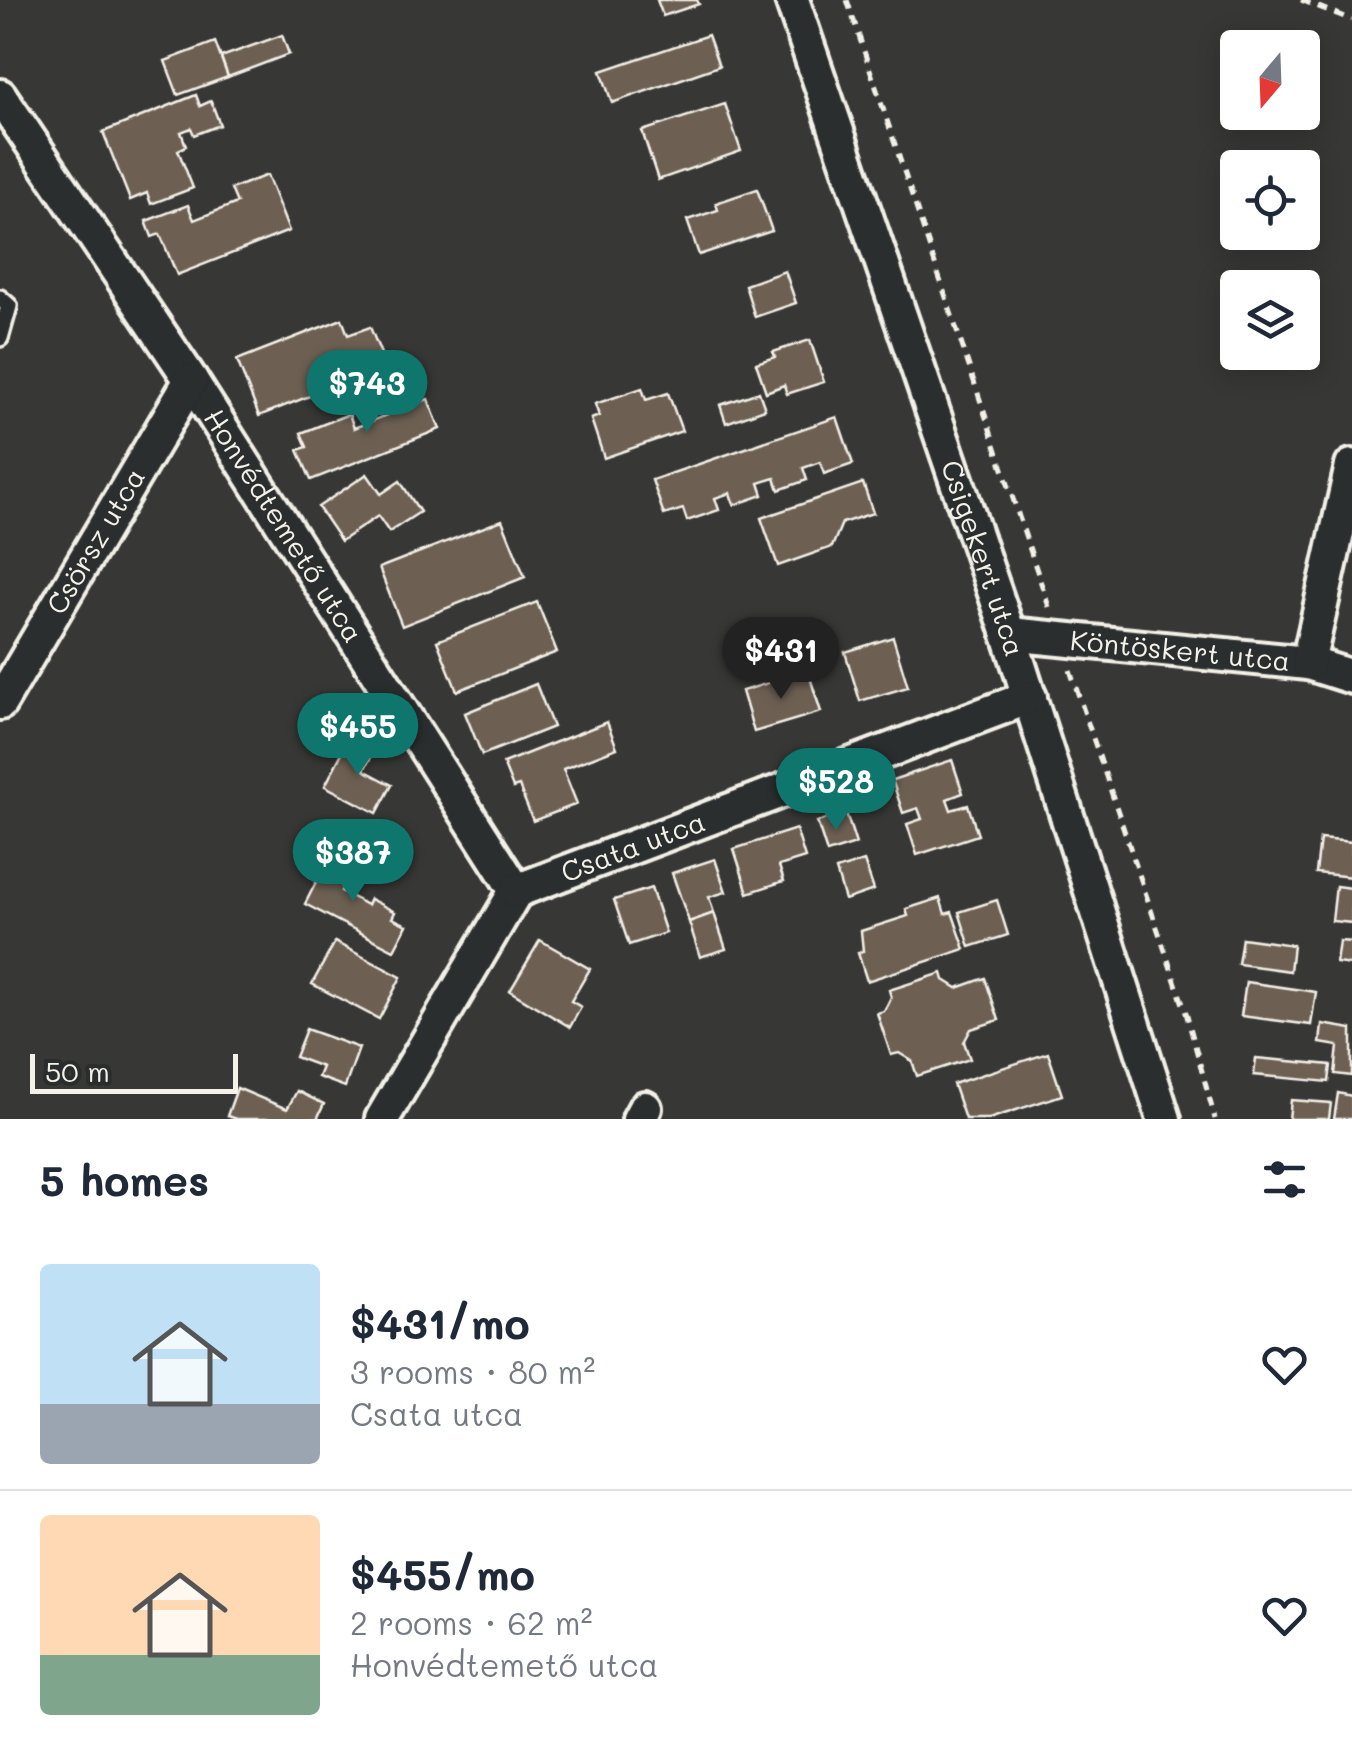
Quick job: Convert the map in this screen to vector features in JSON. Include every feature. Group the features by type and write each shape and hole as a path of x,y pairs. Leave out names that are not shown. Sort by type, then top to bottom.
{"street":[{"name":"Csigekert utca","path":"792,0 1030,697 1164,1119"},
{"name":"Honvédtemető utca","path":"0,96 191,380 516,891"},
{"name":"Csörsz utca","path":"0,703 191,380"},
{"path":"1308,664 1352,466"},
{"name":"Köntöskert utca","path":"1009,634 1308,664 1352,677"},
{"name":"Csata utca","path":"516,891 1030,697"},
{"path":"382,1119 516,891"}],"lane":[{"path":"0,298 9,306 0,338"}],"path":[{"path":"846,0 1187,1016 1215,1119"},
{"path":"1301,0 1352,20"}],"building":[{"path":"657,0 697,0 699,4 663,16"},
{"path":"282,35 289,54 228,77 221,57"},
{"path":"708,35 719,66 612,103 601,71"},
{"path":"215,42 228,77 178,95 165,61"},
{"path":"196,95 200,106 211,101 220,125 194,135 191,128 181,132 186,146 178,150 193,188 151,204 147,193 130,200 103,132"},
{"path":"725,104 741,151 658,180 642,131"},
{"path":"267,175 289,231 177,275 160,234 152,237 146,221 188,205 194,220 237,203 231,189"},
{"path":"757,189 772,231 699,255 687,220 718,210 716,203"},
{"path":"785,271 796,303 755,317 745,285"},
{"path":"342,319 348,335 370,327 386,366 259,416 237,360"},
{"path":"810,340 824,382 787,394 784,385 766,392 756,363 775,357 773,352"},
{"path":"415,381 423,401 428,399 440,429 311,480 298,450 307,447 301,433 349,414 354,428 402,409 394,389"},
{"path":"642,388 646,400 668,393 682,431 604,458 591,419 599,416 595,404"},
{"path":"759,392 765,409 726,423 720,405"},
{"path":"837,417 853,464 824,474 820,462 803,468 807,480 779,490 775,478 759,483 763,495 734,505 730,493 715,498 719,510 687,521 683,509 664,515 652,480"},
{"path":"367,474 381,494 400,481 420,512 389,532 378,516 341,541 318,507"},
{"path":"863,483 873,513 842,523 832,547 778,566 761,518"},
{"path":"502,520 525,577 402,626 379,568"},
{"path":"537,602 557,652 457,691 437,641"},
{"path":"893,637 908,687 860,701 845,652"},
{"path":"808,671 821,712 754,732 742,691"},
{"path":"536,684 553,727 482,755 465,713"},
{"path":"607,722 617,748 563,769 577,804 533,821 519,786 513,788 503,763"},
{"path":"349,739 374,752 364,770 392,785 377,813 325,786"},
{"path":"952,760 963,793 947,799 951,810 968,805 978,835 917,855 907,824 922,819 918,808 903,813 892,780"},
{"path":"846,813 856,844 827,853 817,822"},
{"path":"796,829 805,858 779,866 784,881 748,893 734,849"},
{"path":"1320,839 1352,842 1352,877 1316,873"},
{"path":"333,849 357,861 341,891 367,905 370,899 395,912 392,918 407,925 394,950 305,904"},
{"path":"715,859 726,892 709,897 714,913 689,922 672,873"},
{"path":"864,861 874,890 845,900 836,870"},
{"path":"1336,886 1352,888 1352,923 1332,921"},
{"path":"651,888 666,933 629,945 614,900"},
{"path":"940,898 945,914 952,912 965,949 867,981 858,953 863,951 861,931 908,916 906,909"},
{"path":"997,900 1008,935 970,947 959,912"},
{"path":"714,913 726,949 700,957 689,922"},
{"path":"1242,938 1293,945 1290,971 1238,964"},
{"path":"540,940 590,969 571,1001 581,1007 570,1027 510,991"},
{"path":"1339,941 1352,942 1352,965 1336,963"},
{"path":"335,942 401,977 379,1019 312,984"},
{"path":"942,973 944,980 957,988 985,978 999,1020 971,1029 964,1042 970,1059 917,1076 912,1061 899,1053 891,1055 877,1013 884,1011 891,997 889,990"},
{"path":"1246,982 1316,992 1311,1025 1241,1016"},
{"path":"1322,1024 1352,1029 1352,1076 1335,1074 1338,1046 1320,1043"},
{"path":"306,1029 359,1048 345,1087 318,1077 322,1067 295,1057"},
{"path":"1048,1053 1062,1095 989,1119 965,1119 953,1084"},
{"path":"1256,1058 1331,1065 1329,1082 1254,1075"},
{"path":"237,1088 287,1109 297,1091 324,1104 317,1119 236,1119 227,1116"},
{"path":"1338,1093 1352,1096 1352,1119 1334,1119"},
{"path":"1291,1100 1331,1103 1329,1119 1289,1119"}]}
